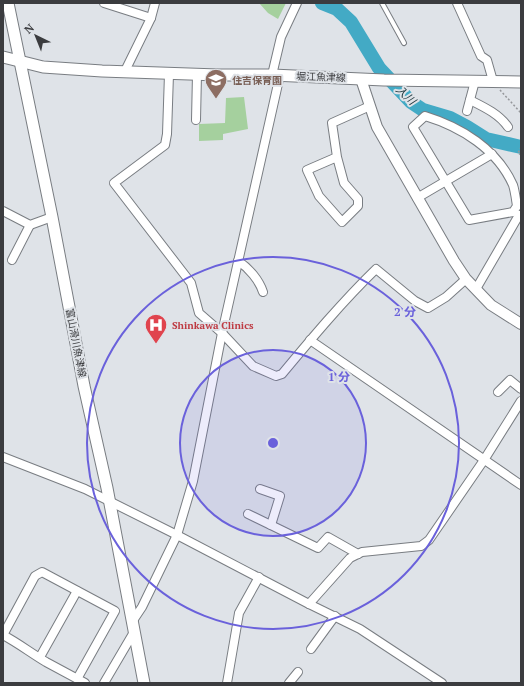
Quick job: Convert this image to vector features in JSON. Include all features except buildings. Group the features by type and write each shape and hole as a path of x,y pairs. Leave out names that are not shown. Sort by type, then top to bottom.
{"main road":[{"name":"富山滑川魚津線","path":"8,3 144,683"},
{"name":"堀江魚津線","path":"3,57 43,67 169,74 276,75 361,79 521,82"}],"street":[{"path":"104,3 151,18"},
{"path":"125,71 151,18 155,3"},
{"path":"104,683 178,535 193,481 222,333 276,75 281,37 297,3"},
{"path":"457,3 481,56 487,60 493,81"},
{"path":"169,74 167,134 165,145 114,183 191,283 199,313 222,333 254,366 276,376 282,374 310,340 362,282 376,269 415,301 428,308 446,297 466,279"},
{"path":"196,120 197,74"},
{"path":"361,79 377,127 417,198 466,279 491,305 521,324"},
{"path":"467,111 475,81"},
{"path":"470,100 503,119 508,127"},
{"path":"337,156 307,170 319,196 342,222 358,206 358,199 344,183 337,156 332,123 370,106"},
{"path":"425,116 454,126 474,139 492,154 504,170 513,186 517,206 513,212 469,220 445,182 413,127 425,116"},
{"path":"417,198 492,154"},
{"path":"3,211 30,225"},
{"path":"476,289 519,216"},
{"path":"12,260 30,225 52,217"},
{"path":"238,261 244,265 260,283 263,292"},
{"path":"310,340 521,485"},
{"path":"498,392 510,380 521,389"},
{"path":"309,604 350,558 362,552 421,546 429,540 484,460 521,401"},
{"path":"3,458 85,490 178,535 360,629 442,683"},
{"path":"260,489 280,496 271,526"},
{"path":"248,514 318,548 328,537 358,554"},
{"path":"42,572 115,611 81,681 40,657 3,635 35,576 42,572"},
{"path":"227,683 239,613 259,577"},
{"path":"40,657 78,591"},
{"path":"311,649 335,616"},
{"path":"289,683 298,672"}],"lane":[{"path":"382,3 404,43"}],"path":[{"path":"493,81 521,113"},
{"path":"521,147 518,153 521,155"}],"green space":[{"path":"259,3 286,3 278,19 268,13"},
{"path":"244,97 248,129 223,134 223,140 199,141 199,124 225,123 226,98"}],"waterway":[{"name":"入川","path":"322,3 337,9 351,22 379,68 411,102 423,110 450,118 486,139 521,147"}],"place":[{"name":"住吉保育園","path":"216,100"},
{"name":"Shinkawa Clinics","path":"156,344"}]}
